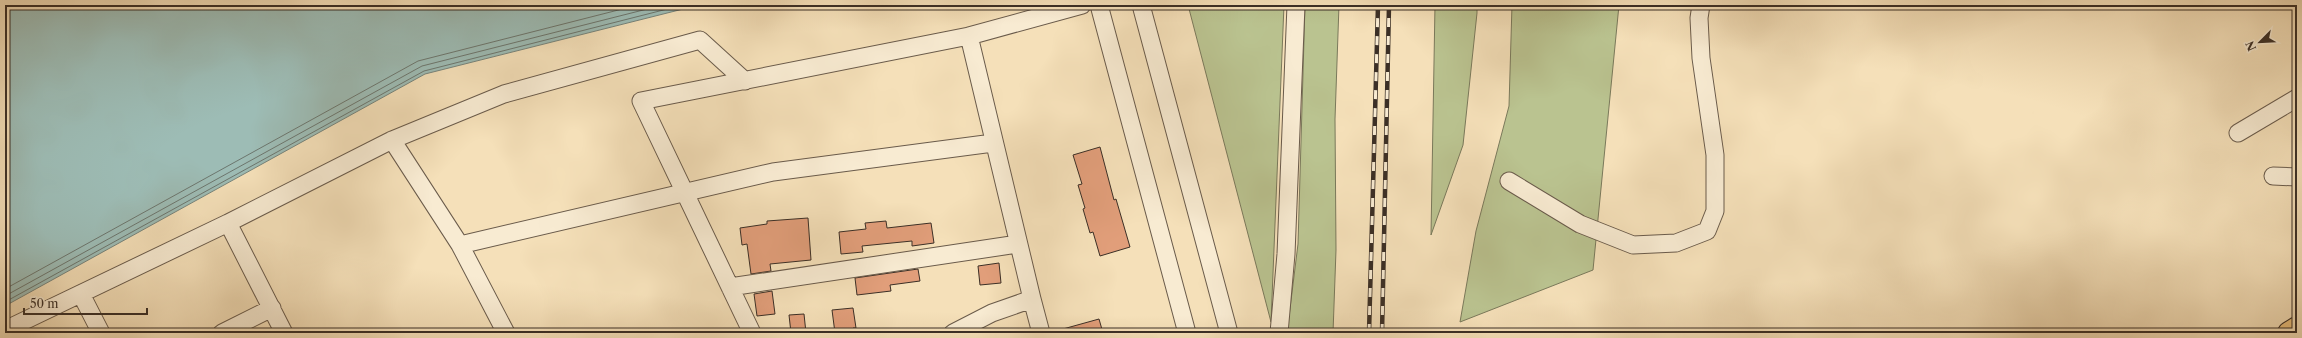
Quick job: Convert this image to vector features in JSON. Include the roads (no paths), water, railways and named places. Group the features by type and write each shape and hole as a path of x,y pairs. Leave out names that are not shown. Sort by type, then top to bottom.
{"main road":[{"path":"2289,333 2297,328"}],"street":[{"path":"752,333 641,101 969,36 1082,5"},
{"path":"1099,5 1187,333"},
{"path":"1141,5 1229,333"},
{"path":"1279,333 1286,254 1296,5"},
{"path":"1509,181 1580,224 1633,244 1676,243 1707,231 1715,211 1715,155 1701,58 1699,18 1701,5"},
{"path":"969,36 993,143 1042,333"},
{"path":"5,330 228,223 392,140 504,94 700,40 745,81"},
{"path":"2238,133 2297,98"},
{"path":"392,140 460,245 506,333"},
{"path":"460,245 773,172 993,143"},
{"path":"2273,176 2297,177"},
{"path":"228,223 284,333"},
{"path":"730,287 1018,244"},
{"path":"81,294 101,333"},
{"path":"953,333 992,313 1032,299"},
{"path":"222,333 272,308"}],"water":[{"path":"5,5 711,5 691,7 425,74 5,306"}],"railway":[{"path":"1369,333 1378,5"},
{"path":"1382,333 1389,5"}]}
